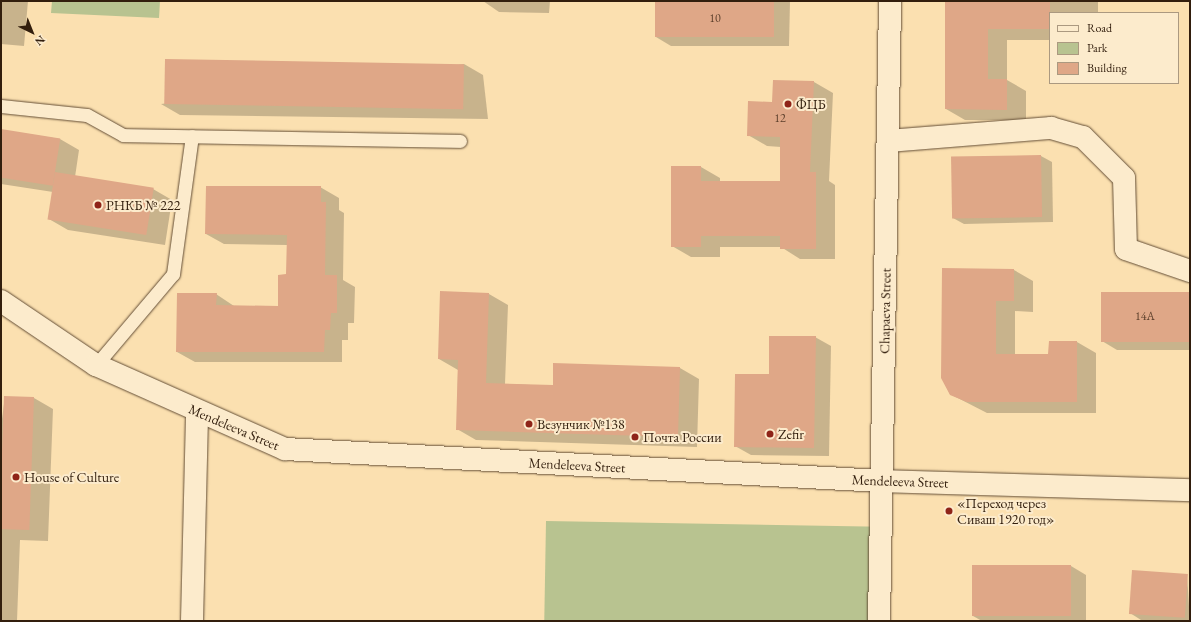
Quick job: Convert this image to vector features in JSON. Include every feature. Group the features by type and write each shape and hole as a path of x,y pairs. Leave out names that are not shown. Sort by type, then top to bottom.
{"main road":[{"name":"Chapaeva Street","path":"878,621 890,1"},
{"path":"888,141 1051,128 1083,137 1124,178 1126,249 1190,270"},
{"name":"Mendeleeva Street","path":"1,301 96,365 285,449 881,481 1190,490"},
{"path":"192,621 197,411"}],"lane":[{"path":"1,106 87,115 123,135 460,141"},
{"path":"96,365 174,274 192,136"}],"green space":[{"path":"52,1 160,1 159,18 51,13"},
{"path":"546,521 881,527 879,621 544,621"}],"building":[{"path":"655,1 774,1 774,37 655,37"},
{"path":"945,1 1050,1 1049,29 988,29 988,79 1007,79 1007,110 945,109"},
{"path":"165,59 464,64 463,109 164,104"},
{"path":"773,80 814,81 810,172 816,172 816,249 780,249 780,236 701,236 701,247 671,247 671,166 701,166 701,181 780,181 780,137 747,136 748,101 772,102"},
{"path":"1,129 60,138 53,186 1,178"},
{"path":"1041,155 1042,217 952,219 951,157"},
{"path":"55,172 154,188 146,235 47,219"},
{"path":"206,186 321,186 321,202 326,202 325,275 337,275 337,313 331,313 330,330 325,330 324,352 176,352 177,293 217,293 216,305 278,306 278,275 286,274 287,235 205,234"},
{"path":"942,268 1014,269 1014,301 996,301 996,354 1048,354 1049,341 1077,341 1077,402 967,402 950,395 941,378"},
{"path":"440,291 489,293 486,383 553,385 553,363 680,367 678,437 456,430 458,360 438,359"},
{"path":"1101,292 1190,292 1190,342 1101,342"},
{"path":"769,336 816,336 814,448 734,447 735,374 769,374"},
{"name":"House of Culture","path":"4,396 34,397 29,530 1,529"},
{"path":"972,565 1071,565 1071,616 972,616"},
{"path":"1132,570 1188,574 1185,618 1129,614"}],"place":[{"name":"ФЦБ","path":"788,104"},
{"name":"РНКБ № 222","path":"98,205"},
{"name":"Везунчик №138","path":"529,424"},
{"name":"Zefir","path":"770,434"},
{"name":"Почта России","path":"635,437"},
{"name":"House of Culture","path":"16,477"},
{"name":"«Переход через Сиваш 1920 год»","path":"949,511"}]}
